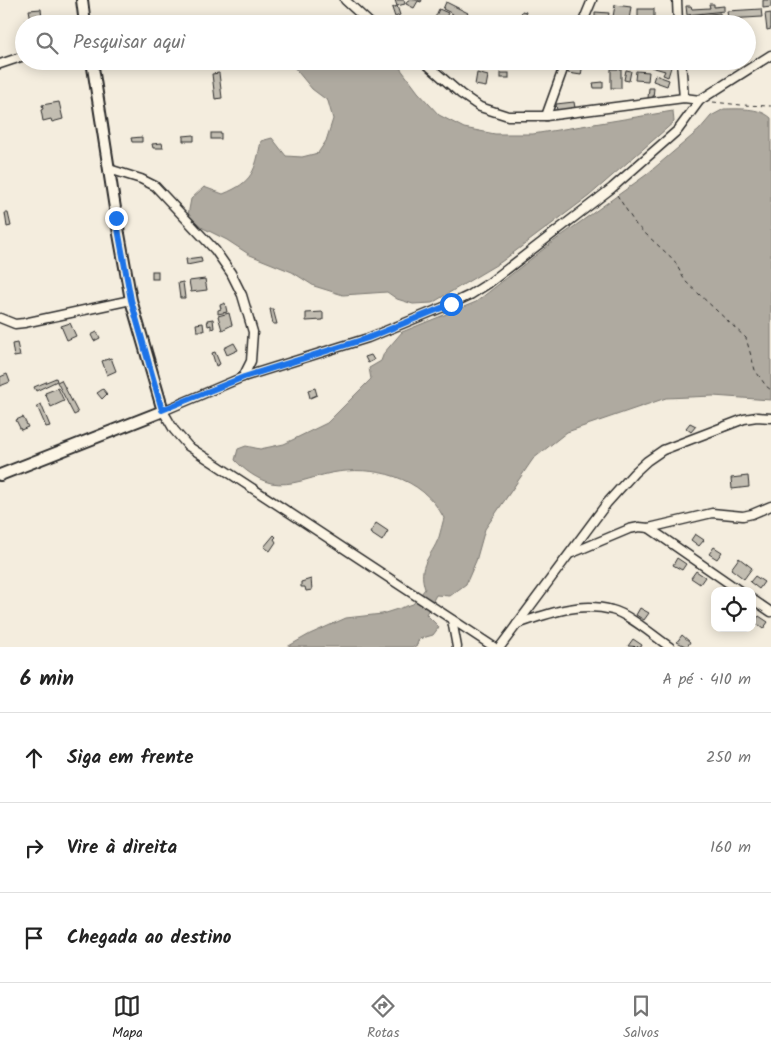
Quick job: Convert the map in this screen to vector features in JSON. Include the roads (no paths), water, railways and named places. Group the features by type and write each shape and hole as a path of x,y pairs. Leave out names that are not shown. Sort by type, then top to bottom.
{"main road":[{"path":"82,0 84,15"},
{"path":"0,474 162,410 131,300 93,70"}],"street":[{"path":"345,0 361,15"},
{"path":"586,15 592,0"},
{"path":"678,0 678,15"},
{"path":"756,65 771,55"},
{"path":"0,64 15,59"},
{"path":"433,70 461,94 480,107 508,116 546,116 684,98 700,100"},
{"path":"546,116 563,70"},
{"path":"682,70 684,98"},
{"path":"494,647 188,446 174,430 162,410 244,377 368,338 470,296 612,188 678,130 700,100 747,70"},
{"path":"109,169 141,179 155,186 215,250 231,273 242,295 253,332 251,361 244,377"},
{"path":"0,318 15,324 24,323 131,300"},
{"path":"500,647 607,504 646,461 663,450 744,419 757,417 771,418"},
{"path":"571,554 639,527 649,528 712,513 742,516 771,506"},
{"path":"649,528 734,587"},
{"path":"756,602 771,612"},
{"path":"517,624 555,611 586,607 612,610 624,615 670,647"},
{"path":"452,620 457,647"}]}
